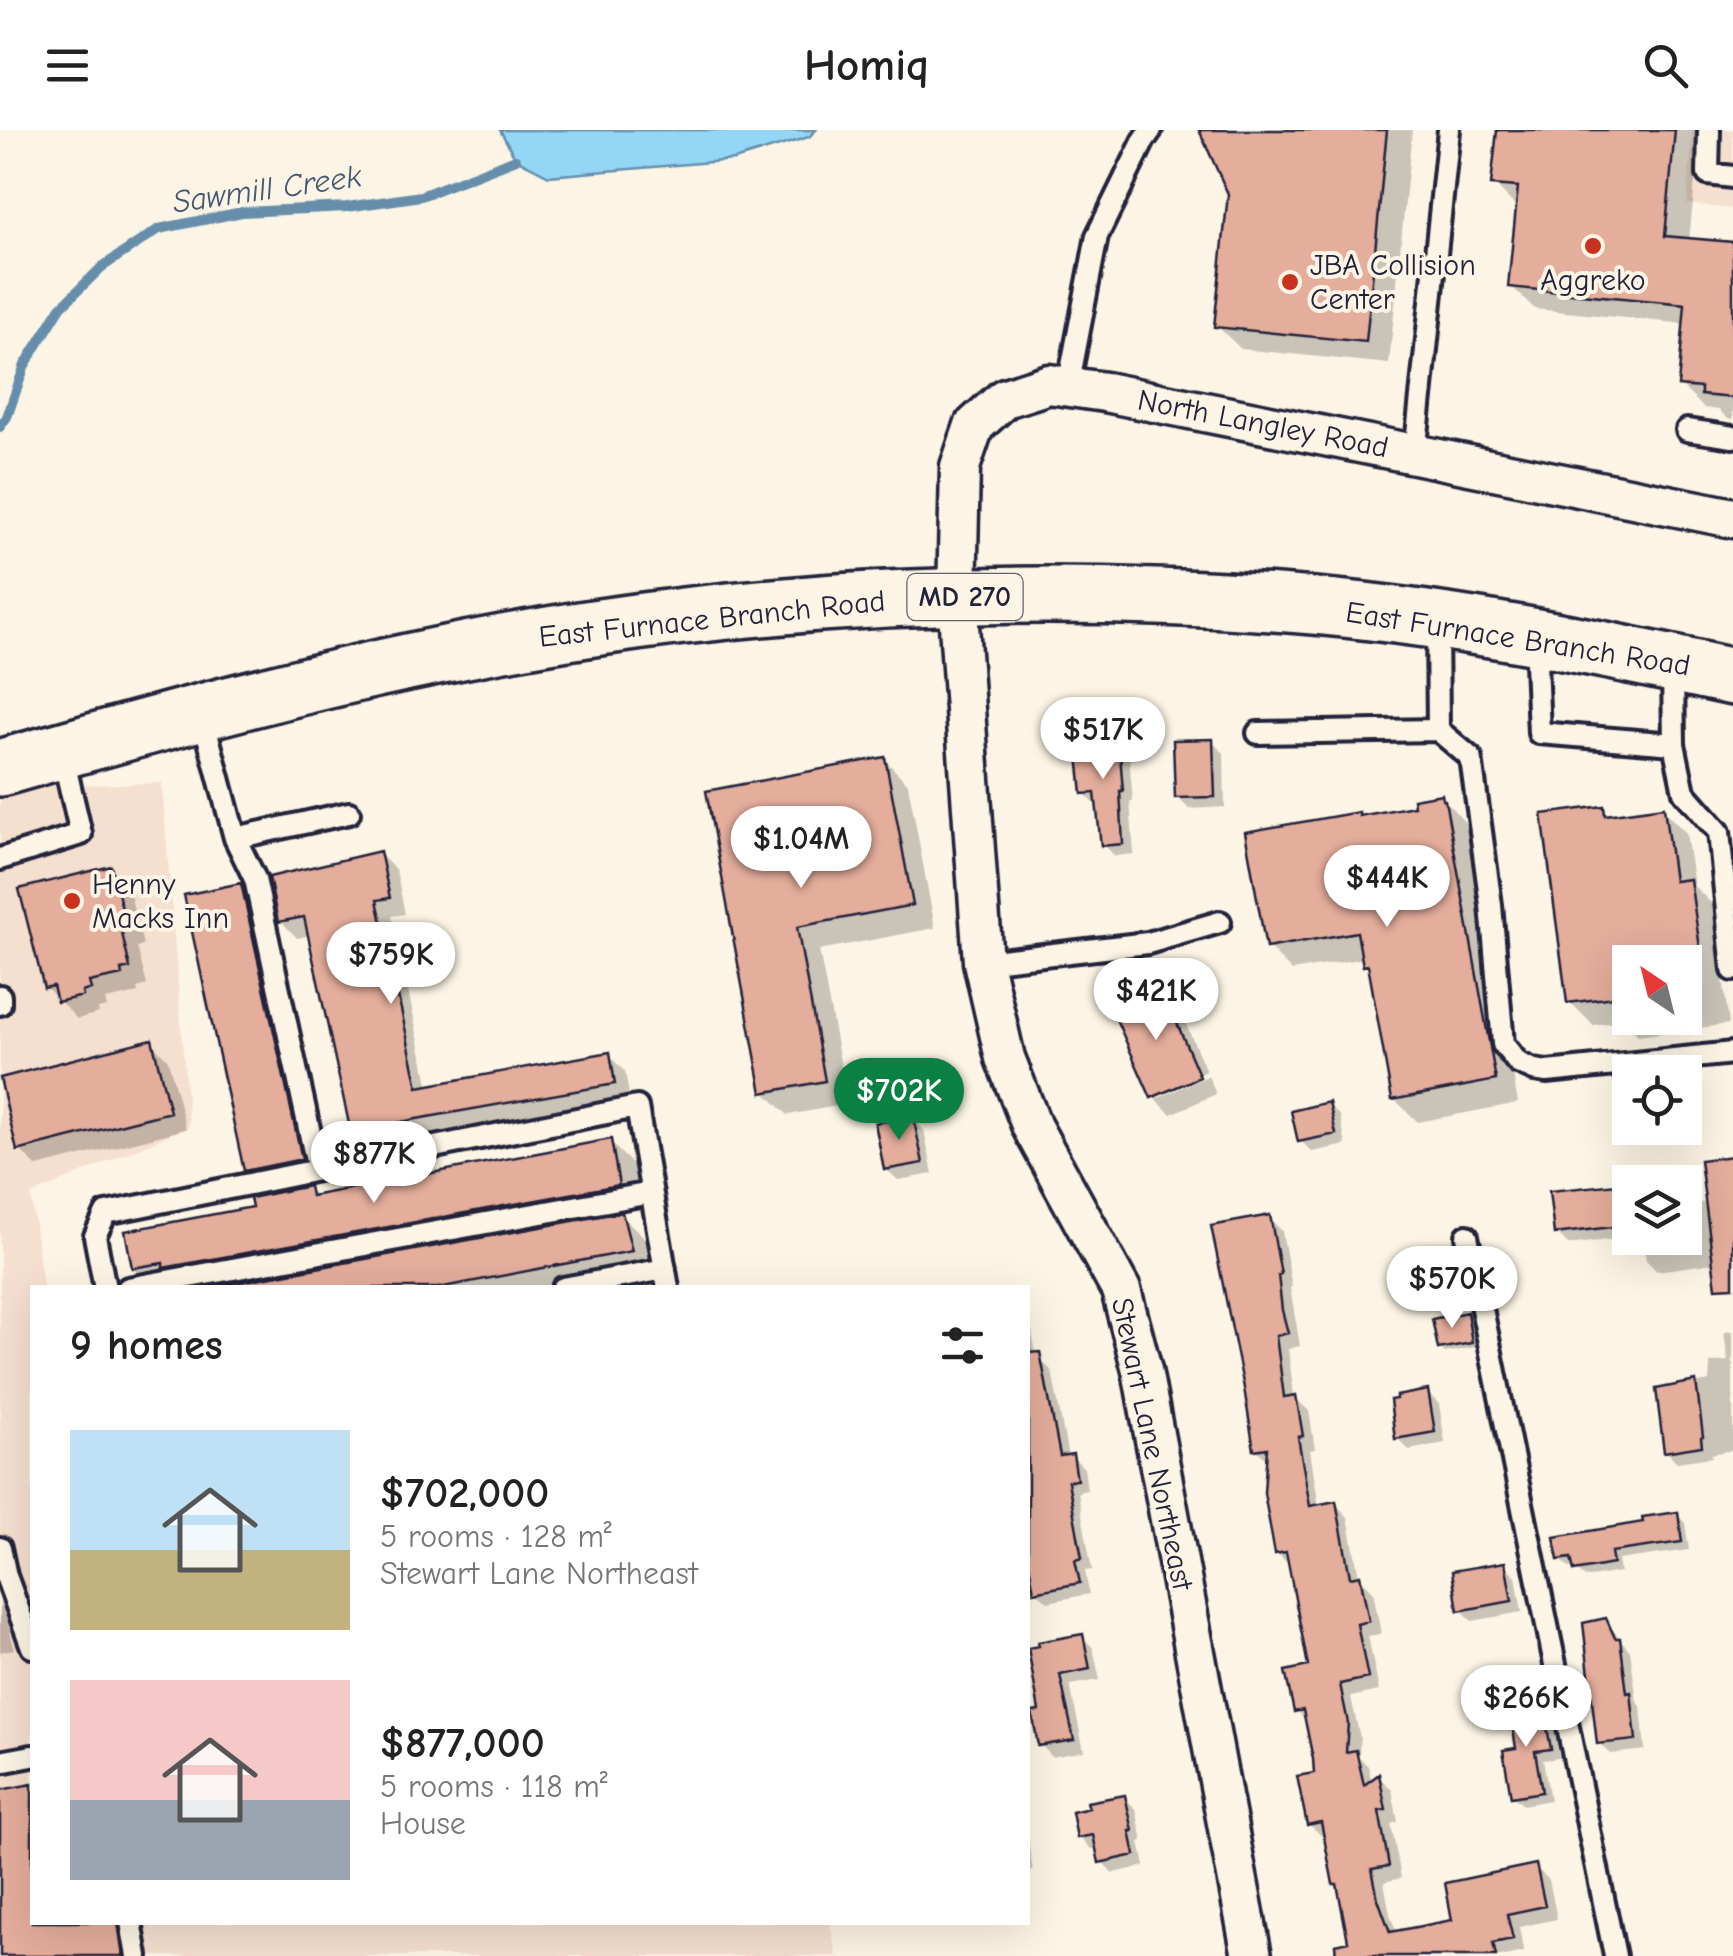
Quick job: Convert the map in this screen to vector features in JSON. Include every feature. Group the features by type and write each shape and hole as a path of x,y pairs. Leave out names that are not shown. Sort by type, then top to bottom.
{"main road":[{"name":"East Furnace Branch Road","path":"0,768 202,712 404,663 591,628 868,600 1064,596 1291,604 1437,621 1733,676"}],"street":[{"name":"North Langley Road","path":"957,597 960,467 974,426 1004,398 1048,384 1105,392 1733,518"},
{"name":"Stewart Lane Northeast","path":"957,597 983,962 1005,1058 1032,1127 1121,1290 1142,1370 1252,1956"}],"lane":[{"path":"1068,387 1097,236 1151,130"},
{"path":"1415,454 1449,130"},
{"path":"1710,130 1708,174 1733,177"},
{"path":"1687,430 1733,437"},
{"path":"1437,621 1438,730"},
{"path":"1535,637 1539,734 1674,744"},
{"path":"1674,664 1674,744 1684,792 1719,832 1733,970"},
{"path":"202,712 235,838 255,878 318,1170"},
{"path":"1258,733 1438,730 1471,758 1491,905 1502,1044 1518,1063 1548,1072 1733,1052"},
{"path":"0,859 81,834 61,750"},
{"path":"235,838 349,813"},
{"path":"983,962 1148,943 1220,922"},
{"path":"0,996 0,1004"},
{"path":"104,1285 96,1236 106,1213 636,1108 666,1278 594,1285"},
{"path":"145,1285 652,1193"},
{"path":"1467,1236 1615,1956"},
{"path":"0,1548 30,1642"},
{"path":"0,1762 30,1756"},
{"path":"131,1925 137,1956"}],"shaded area":[{"path":"1693,130 1733,130 1733,209 1687,204"},
{"path":"162,783 189,1126 31,1195 43,1285 30,1285 30,1925 831,1925 837,1956 0,1956 0,787"}],"water":[{"path":"500,130 816,130 809,137 734,160 549,176 516,159"}],"building":[{"path":"1199,130 1387,130 1366,342 1214,327 1228,194"},
{"path":"1497,130 1675,130 1665,236 1733,242 1733,398 1701,395 1701,388 1678,386 1685,304 1508,287 1518,187 1491,185"},
{"path":"1114,730 1119,742 1123,791 1123,844 1101,846 1095,793 1082,794 1077,745 1082,745 1081,734"},
{"path":"1213,739 1215,797 1175,798 1173,740"},
{"path":"885,757 913,905 797,927 825,1081 762,1093 706,791"},
{"path":"1442,794 1496,1080 1392,1100 1368,965 1363,966 1357,932 1266,948 1245,832 1414,806 1413,799"},
{"path":"1604,806 1605,815 1664,807 1674,881 1690,879 1700,945 1612,945 1612,997 1567,1003 1542,814"},
{"path":"380,851 390,898 377,900 418,1087 610,1052 615,1084 351,1133 304,917 278,922 269,877"},
{"path":"111,866 127,928 121,929 130,968 121,970 122,975 89,982 91,989 82,992 83,996 57,1002 53,986 44,988 19,889"},
{"path":"241,883 302,1159 244,1171 184,895"},
{"path":"1162,988 1200,1077 1151,1098 1112,1010"},
{"path":"152,1039 170,1112 17,1151 0,1078"},
{"path":"1329,1102 1336,1134 1298,1142 1291,1111"},
{"path":"913,1116 923,1163 884,1170 875,1123"},
{"path":"611,1139 619,1185 163,1268 163,1263 132,1268 125,1231 252,1207 250,1198 309,1186 311,1196"},
{"path":"1733,1156 1733,1287 1716,1288 1700,1160"},
{"path":"1612,1185 1612,1227 1554,1234 1549,1191"},
{"path":"622,1212 632,1251 454,1285 224,1285"},
{"path":"1270,1215 1288,1333 1276,1336 1284,1397 1296,1395 1303,1436 1298,1437 1310,1506 1336,1501 1350,1577 1360,1575 1369,1621 1357,1624 1368,1678 1340,1684 1348,1723 1346,1752 1356,1750 1364,1785 1379,1774 1386,1810 1379,1811 1389,1866 1372,1869 1378,1899 1390,1932 1452,1920 1445,1883 1536,1864 1545,1906 1507,1914 1513,1939 1493,1943 1496,1956 1336,1956 1335,1944 1348,1941 1321,1822 1307,1825 1297,1776 1314,1773 1313,1759 1303,1710 1294,1712 1285,1671 1308,1666 1286,1552 1275,1554 1264,1493 1267,1448 1254,1450 1211,1226"},
{"path":"1467,1312 1472,1343 1438,1349 1432,1319"},
{"path":"1040,1352 1060,1456 1073,1454 1077,1480 1068,1481 1082,1558 1075,1560 1080,1583 1034,1592 1030,1569 1030,1353"},
{"path":"1696,1381 1702,1446 1664,1452 1656,1389"},
{"path":"1428,1390 1435,1432 1395,1439 1390,1400"},
{"path":"1678,1512 1682,1542 1611,1552 1613,1564 1574,1571 1571,1558 1558,1560 1554,1537"},
{"path":"1505,1562 1512,1601 1458,1611 1452,1571"},
{"path":"1606,1618 1615,1638 1620,1638 1636,1740 1597,1744 1583,1623"},
{"path":"1083,1634 1090,1669 1060,1675 1074,1740 1038,1746 1032,1712 1039,1711 1030,1648 1039,1646 1038,1642"},
{"path":"1543,1705 1551,1749 1535,1751 1542,1792 1511,1797 1503,1750 1516,1748 1510,1711"},
{"path":"30,1784 30,1925 118,1925 123,1956 0,1956 0,1790"},
{"path":"1125,1795 1135,1855 1099,1863 1093,1835 1077,1838 1072,1812 1089,1808 1087,1802"}],"waterway":[{"name":"Sawmill Creek","path":"0,427 25,365 61,307 102,267 159,229 242,212 347,207 421,196 516,159"}],"place":[{"name":"Aggreko","path":"1593,246"},
{"name":"JBA Collision Center","path":"1290,282"},
{"name":"Henny Macks Inn","path":"72,901"}]}
